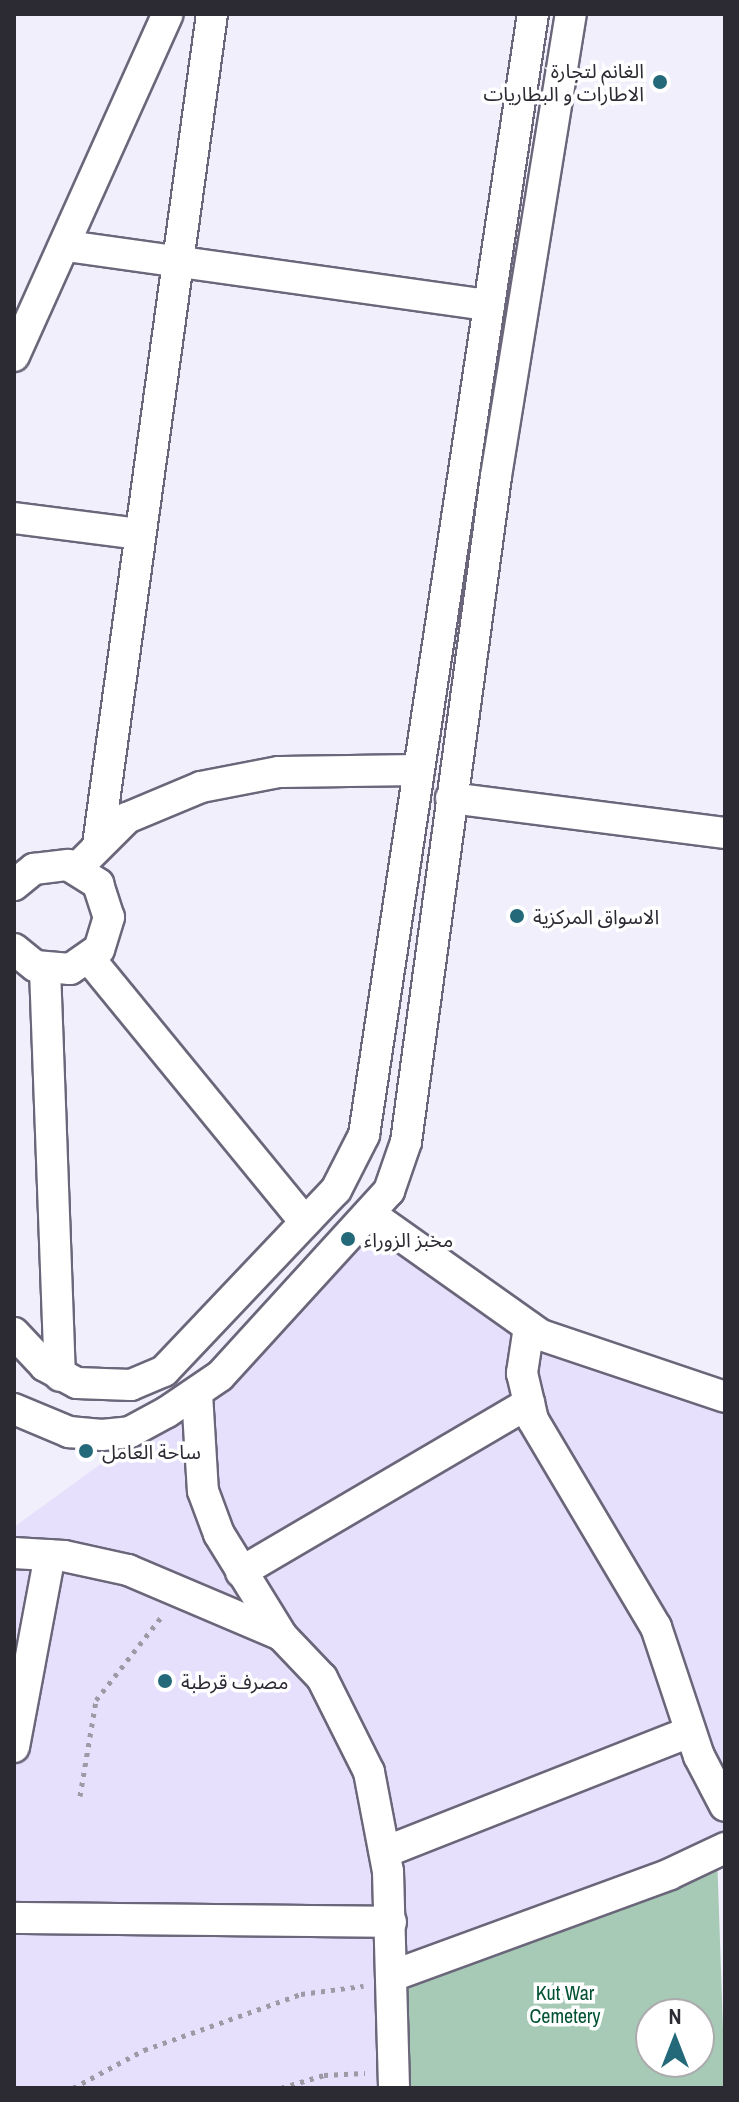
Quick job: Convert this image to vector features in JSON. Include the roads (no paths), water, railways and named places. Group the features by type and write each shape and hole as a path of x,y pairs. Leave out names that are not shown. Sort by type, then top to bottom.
{"street":[{"path":"14,356 67,246 168,14"},
{"path":"98,845 212,14"},
{"path":"14,1333 60,1376 113,1387 164,1371 336,1190 364,1135 533,14"},
{"path":"14,1409 69,1432 102,1435 130,1432 197,1394 389,1191 406,1142 496,476 571,14"},
{"path":"67,246 489,305"},
{"path":"14,518 139,534"},
{"path":"76,869 127,818 161,801 238,778 350,767 419,770"},
{"path":"451,798 725,833"},
{"path":"14,949 45,969 70,969 89,958 107,934 109,917 98,884 76,869 51,864 16,878"},
{"path":"89,958 305,1222"},
{"path":"45,969 60,1376"},
{"path":"370,1214 529,1327 587,1353 725,1397"},
{"path":"529,1327 522,1373 533,1420 656,1627 690,1732 725,1806"},
{"path":"197,1394 203,1491 219,1534 282,1636 322,1678 347,1720 369,1772 385,1852 391,1922 394,2079"},
{"path":"241,1572 529,1403"},
{"path":"14,1553 50,1555 128,1570 183,1590 282,1636"},
{"path":"14,1747 50,1555"},
{"path":"385,1852 690,1732"},
{"path":"392,1979 670,1874 725,1848"},
{"path":"14,1918 391,1922"}],"place":[{"name":"الغانم لتجارة الاطارات و البطاريات","path":"660,82"},
{"name":"الاسواق المركزية","path":"517,916"},
{"name":"مخبز الزوراء","path":"348,1239"},
{"name":"ساحة العامل","path":"86,1451"},
{"name":"مصرف قرطبة","path":"165,1681"}],"park label":[{"name":"Kut War Cemetery","path":"565,2004"}]}
